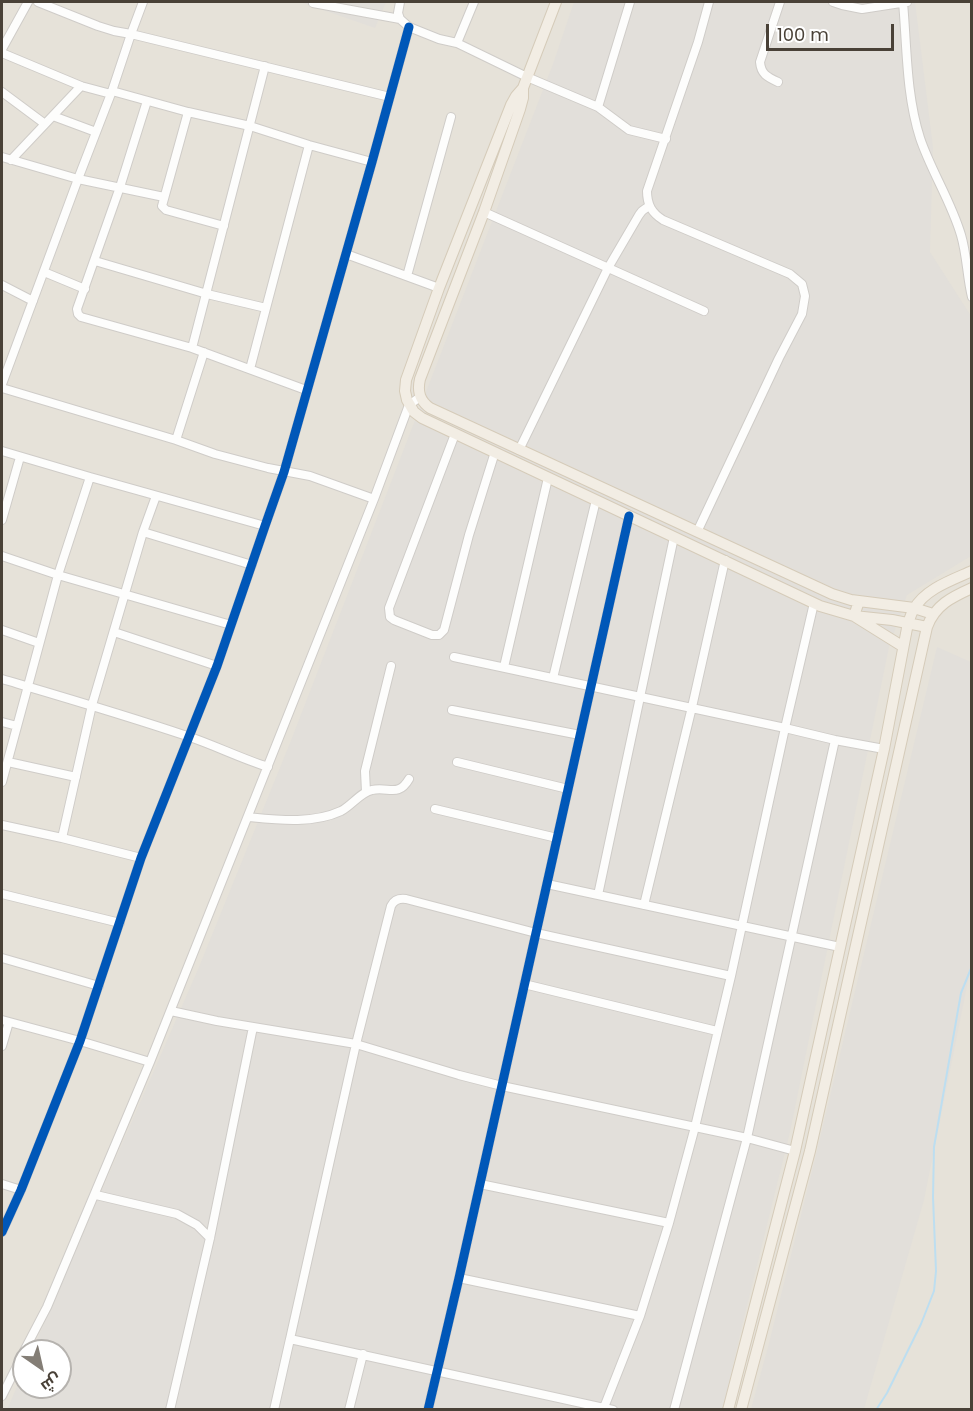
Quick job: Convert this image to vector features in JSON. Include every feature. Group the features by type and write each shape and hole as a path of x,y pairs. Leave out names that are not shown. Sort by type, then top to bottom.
{"main road":[{"path":"556,2 523,88 513,100 439,288 406,380 409,405 422,418 814,603 854,616 927,627"},
{"path":"523,88 520,109 484,212 420,379 418,388 423,403 519,450 832,594 859,601 914,608 933,614"},
{"path":"728,1410 795,1151 884,749 908,623 914,608 925,596 972,571"},
{"path":"741,1410 810,1151 927,627 939,606 972,588"},
{"path":"854,616 859,601"},
{"path":"854,616 903,646"}],"street":[{"path":"28,2 2,51 81,86 250,126 372,162"},
{"path":"38,2 114,31 390,97"},
{"path":"143,2 112,93 78,178 2,386 215,454 284,472 310,476 374,499"},
{"path":"400,2 398,13 400,19 409,27 439,39 457,43 527,77 598,107 629,130 666,139"},
{"path":"457,43 474,2"},
{"path":"598,107 630,2"},
{"path":"697,532 802,314 805,296 802,284 790,274 663,220 649,206 647,191 698,42 709,2"},
{"path":"778,82 764,74 760,69 760,62 780,2"},
{"path":"833,2 862,9 883,3 905,2 908,79 912,103 920,137 960,233 972,297"},
{"path":"313,3 400,19"},
{"path":"2,1232 80,1041 141,858 217,666 284,472 409,27"},
{"path":"192,348 265,66"},
{"path":"11,160 81,86"},
{"path":"2,92 45,124"},
{"path":"147,101 120,187 77,309 78,314 192,348 306,390"},
{"path":"188,112 162,206 164,210 224,226"},
{"path":"53,116 96,132"},
{"path":"406,276 451,117"},
{"path":"249,369 309,145"},
{"path":"2,157 78,178 164,197"},
{"path":"519,450 608,268 639,215 649,206"},
{"path":"484,212 704,311"},
{"path":"346,254 439,288"},
{"path":"95,261 207,294 266,308"},
{"path":"44,272 85,289"},
{"path":"2,285 33,301"},
{"path":"176,440 204,352"},
{"path":"30,1339 47,1307 96,1195 171,1011 409,405 420,396"},
{"path":"455,434 389,608 390,617 394,620 432,635 439,635 444,630 469,535 495,452"},
{"path":"2,451 265,526"},
{"path":"2,520 20,457"},
{"path":"2,782 58,575 90,477"},
{"path":"504,667 549,478"},
{"path":"62,838 92,705 124,594 156,496"},
{"path":"553,678 596,500"},
{"path":"428,1410 629,516"},
{"path":"143,532 252,565"},
{"path":"598,895 674,537"},
{"path":"2,556 58,575 231,625"},
{"path":"644,904 725,560"},
{"path":"603,1409 640,1316 669,1223 695,1127 814,603"},
{"path":"2,630 39,642"},
{"path":"114,632 217,666"},
{"path":"454,657 884,749"},
{"path":"366,792 365,771 391,666"},
{"path":"2,679 190,737 241,758 268,766"},
{"path":"452,710 580,735"},
{"path":"2,722 17,726"},
{"path":"674,1410 747,1138 835,740"},
{"path":"8,762 76,777"},
{"path":"457,762 568,789"},
{"path":"248,817 288,821 324,816 348,807 366,792 375,789 396,790 404,786 409,779"},
{"path":"435,809 557,838"},
{"path":"2,825 141,858"},
{"path":"547,884 840,947"},
{"path":"2,894 120,923"},
{"path":"274,1410 356,1044 391,906 396,901 402,899 536,933 731,976"},
{"path":"2,958 99,986"},
{"path":"524,984 717,1031"},
{"path":"171,1011 356,1044 502,1086 747,1138 795,1151"},
{"path":"2,1046 5,1021 150,1062"},
{"path":"170,1410 210,1238 253,1027"},
{"path":"2,1184 21,1190"},
{"path":"480,1184 669,1223"},
{"path":"96,1195 177,1214 197,1225 210,1238"},
{"path":"459,1278 640,1316"},
{"path":"290,1339 613,1410"},
{"path":"349,1410 363,1354"},
{"path":"2,1396 12,1376"}],"shaded area":[{"path":"2,2 971,2 971,1409 2,1410"},
{"path":"300,2 386,2 375,28"},
{"path":"574,2 915,2 933,147 930,252 971,316 971,556 907,595 889,647 790,1132 723,1409 7,1410 12,1398 72,1399 72,1339 37,1339 199,967 290,743 553,64"},
{"path":"937,647 971,662 972,961 924,1200 864,1409 751,1409 816,1155"}],"waterway":[{"path":"876,1410 887,1393 921,1324 934,1291 936,1271 933,1197 934,1147 961,993 972,966"}],"cycle path":[{"path":"2,1232 80,1041 141,858 217,666 284,472 409,27"},
{"path":"428,1410 629,516"}]}
